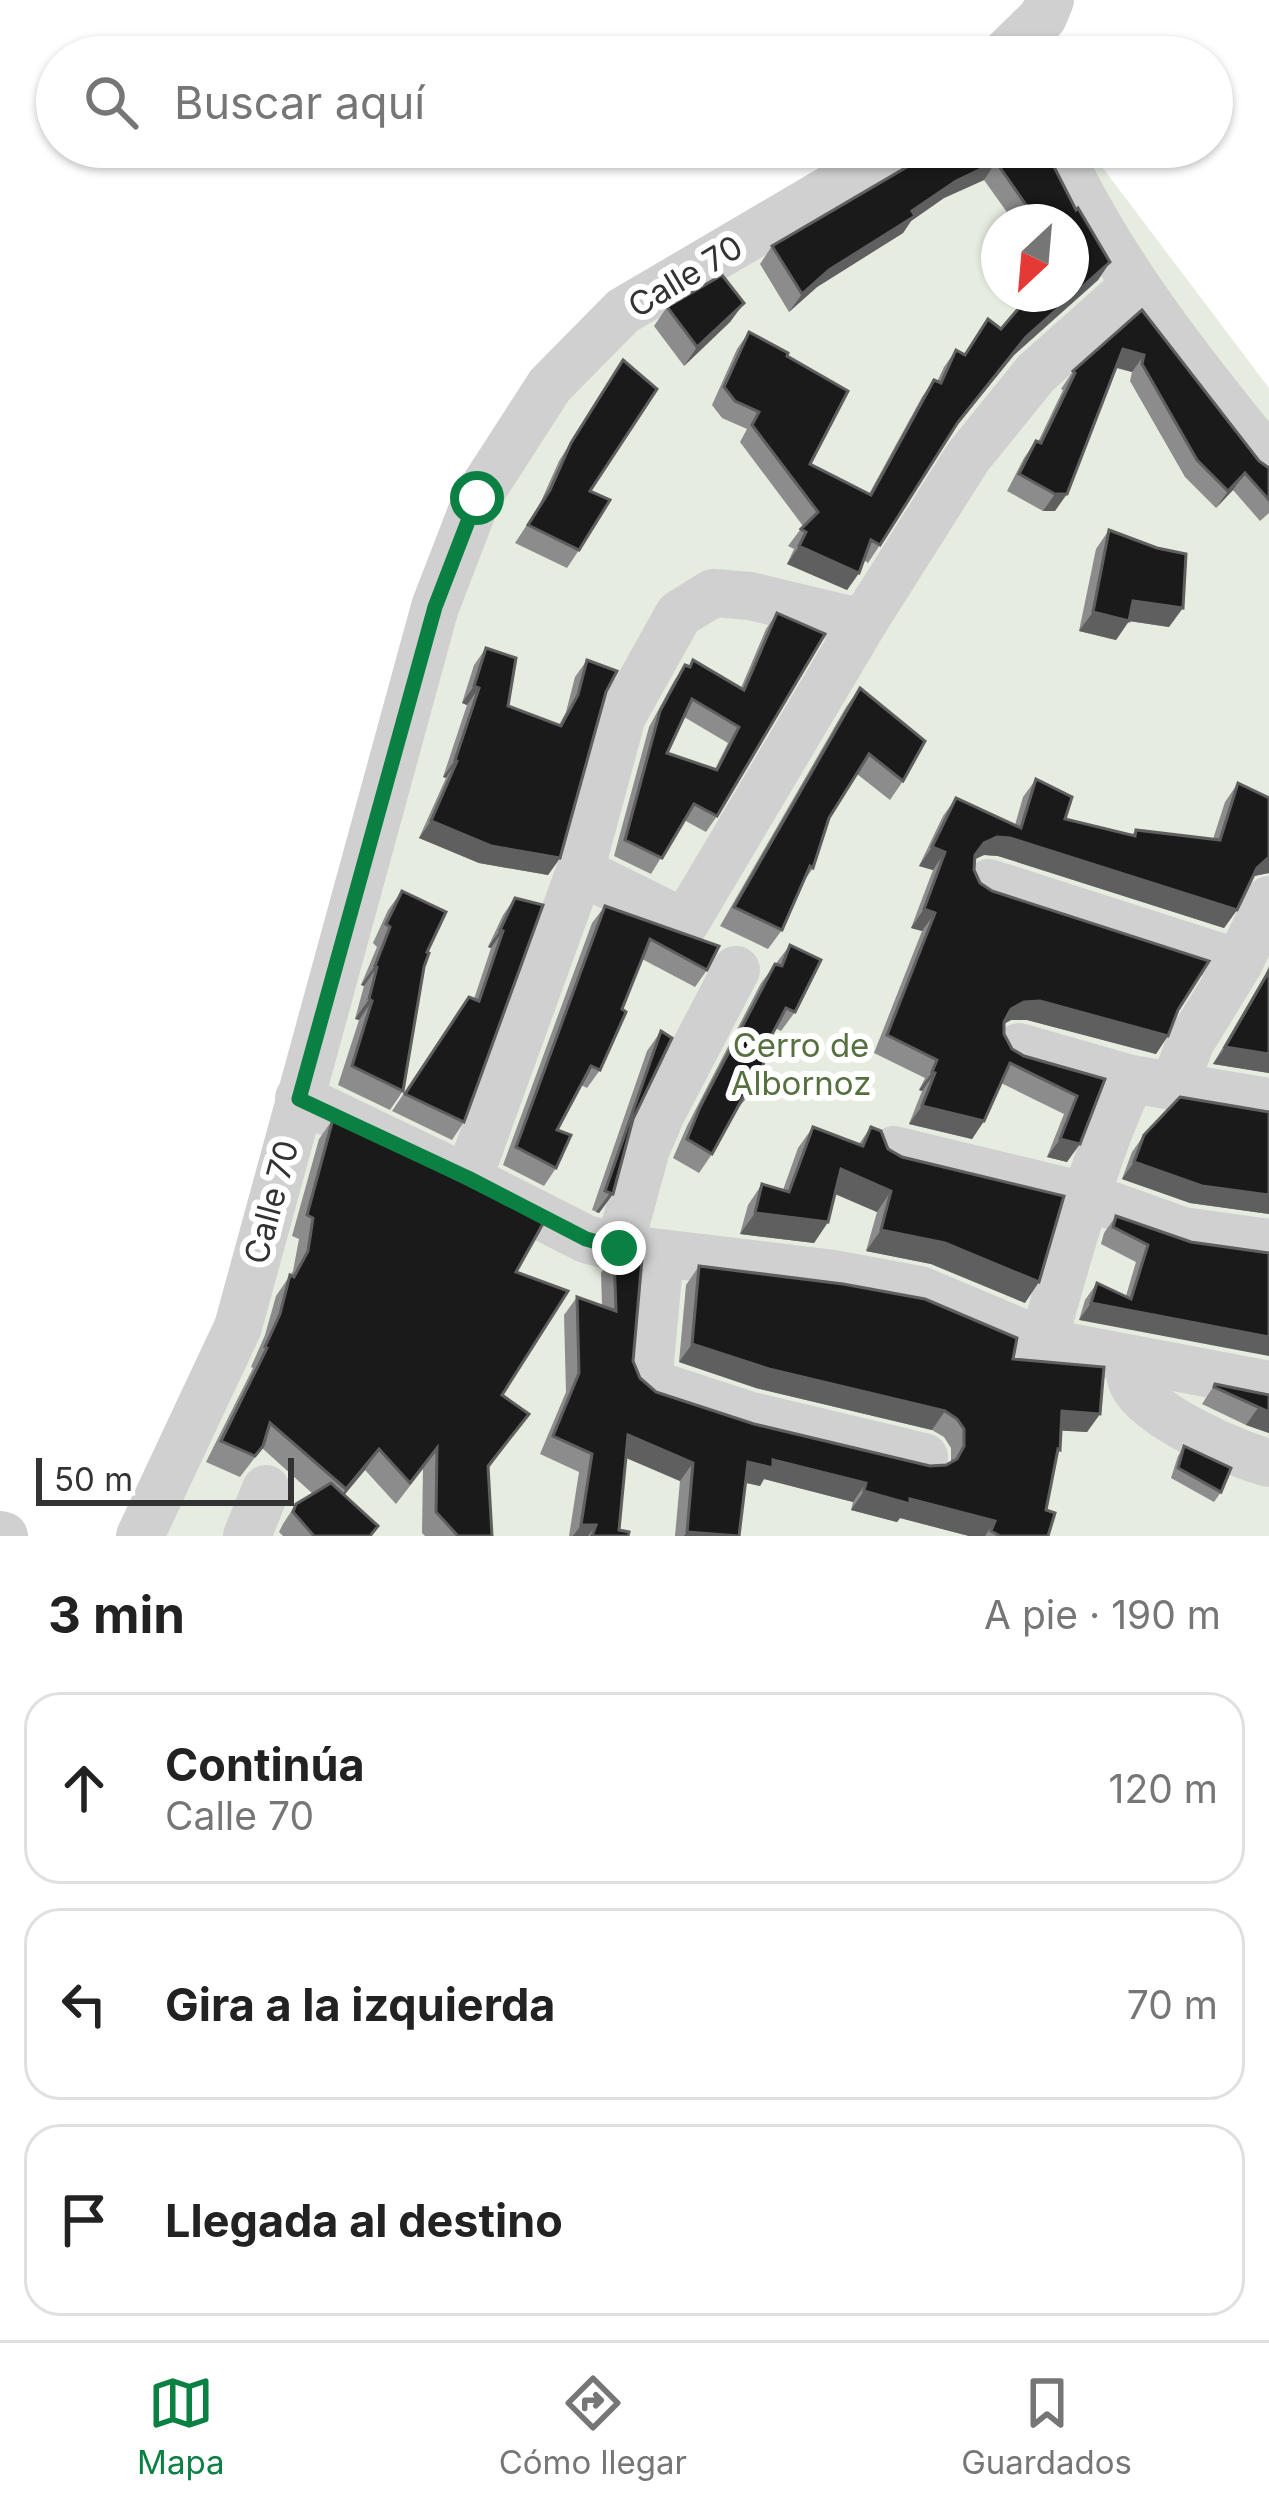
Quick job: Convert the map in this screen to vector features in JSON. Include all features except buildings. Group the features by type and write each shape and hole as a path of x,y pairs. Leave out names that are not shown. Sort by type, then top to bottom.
{"street":[{"path":"1028,36 1050,0"},
{"name":"Calle 70","path":"140,1536 238,1327 435,607 477,498 550,385 623,310 866,168"},
{"path":"1066,168 1080,198 1136,285 1269,460"},
{"path":"580,871 685,923 968,457 1036,373 1136,285"},
{"path":"468,1178 580,871 622,716 679,614 713,593 750,596 863,623"},
{"path":"989,883 1239,963"},
{"path":"1042,1342 1109,1125 1190,1043 1239,963 1269,900"},
{"path":"736,970 646,1149 639,1251 649,1379 748,1415 924,1457"},
{"path":"1019,1048 1152,1083 1269,1102"},
{"path":"299,1099 586,1239 639,1251 834,1274 920,1290 1042,1342 1269,1385"},
{"path":"893,1150 1085,1196 1183,1231 1269,1243"},
{"path":"1132,1360 1133,1385 1156,1407 1197,1436 1269,1463"},
{"path":"247,1536 266,1489"}],"green space":[{"name":"Cerro de Albornoz","path":"880,168 1103,168 1269,388 1269,1536 148,1536 486,503 632,315"}],"route":[{"path":"477,498 435,607 299,1099 586,1239 619,1248"}]}
